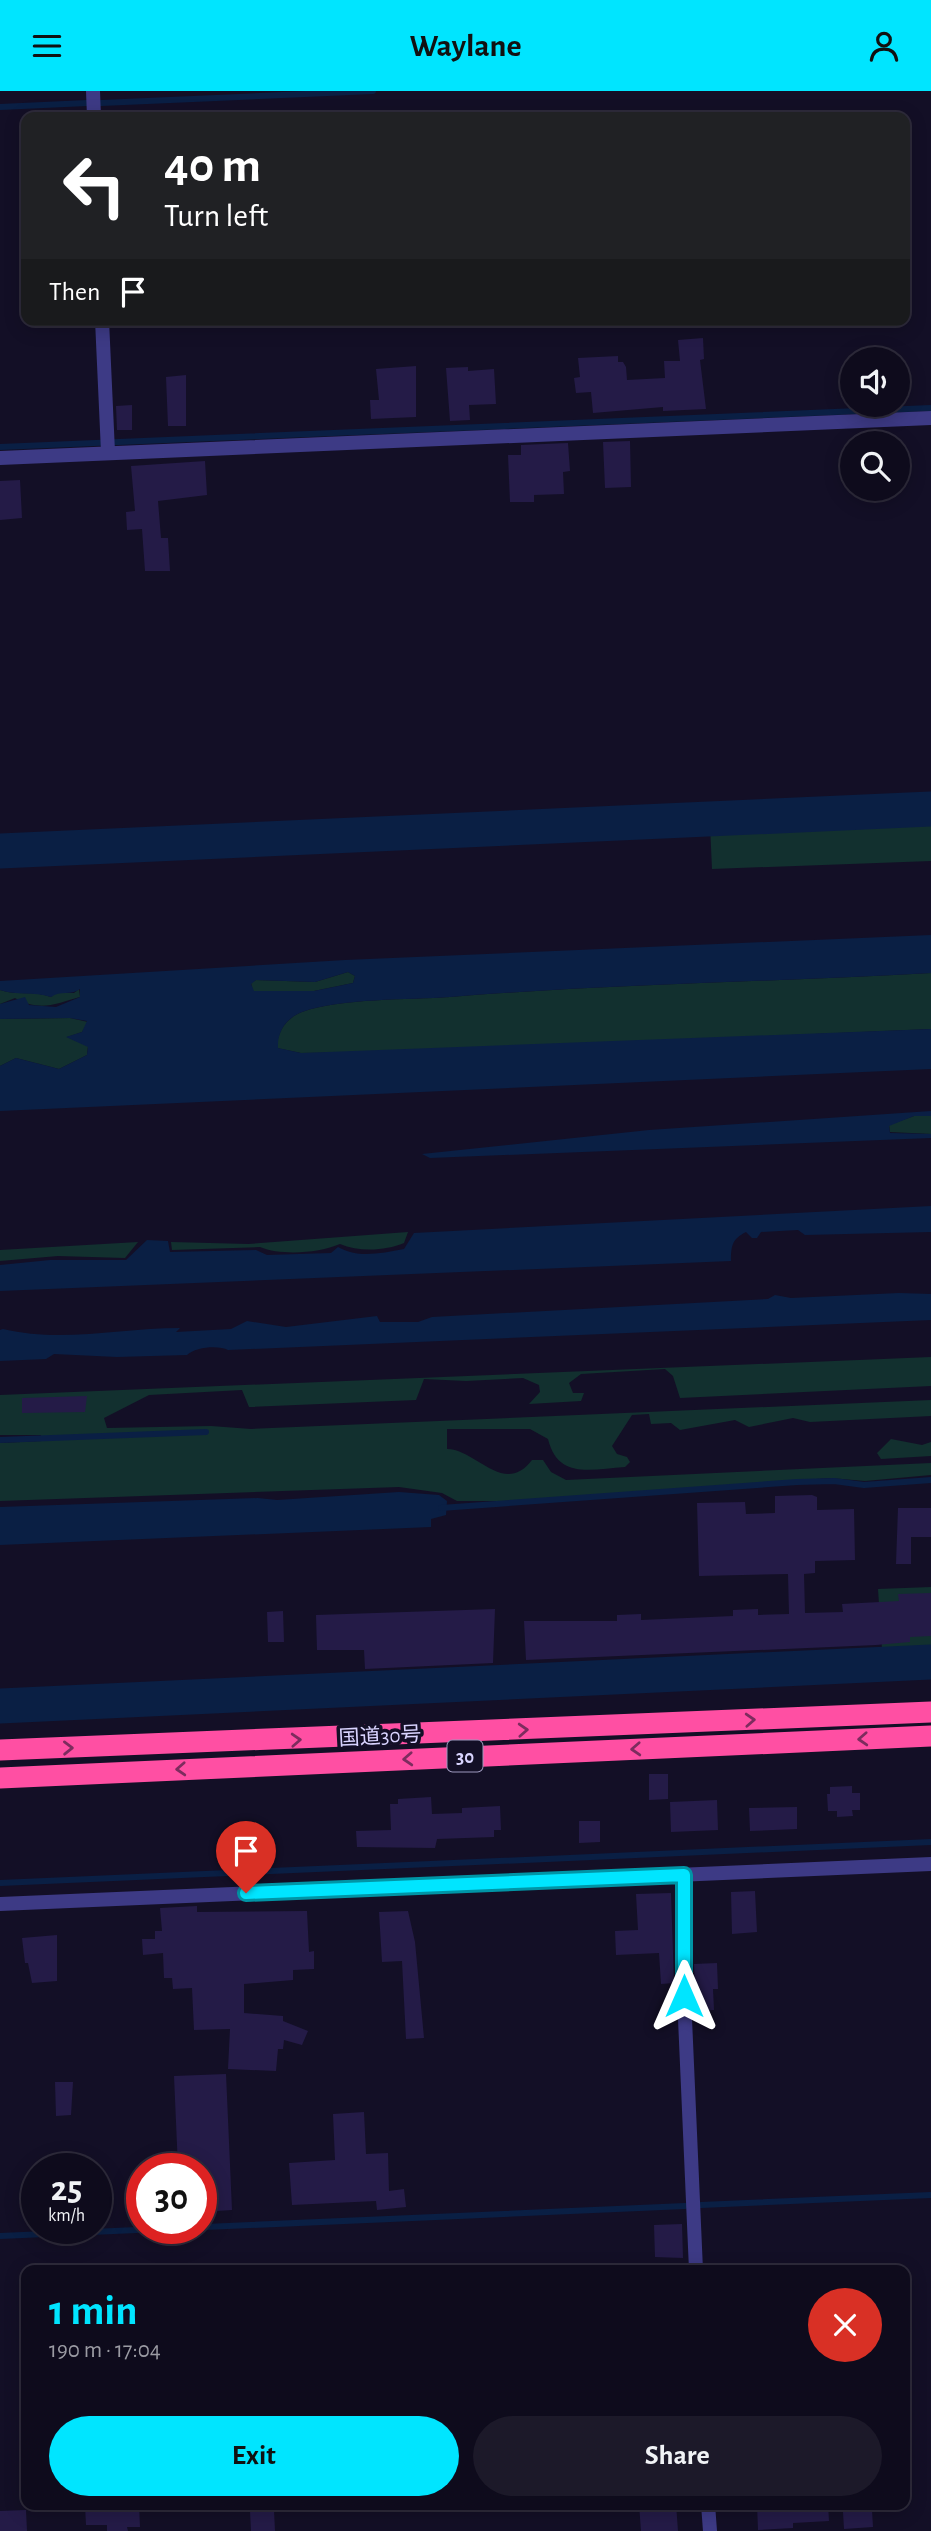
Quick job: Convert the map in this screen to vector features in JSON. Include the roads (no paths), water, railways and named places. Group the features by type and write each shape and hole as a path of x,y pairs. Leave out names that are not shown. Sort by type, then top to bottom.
{"highway":[{"name":"国道30号","path":"0,1750 931,1712"},
{"name":"国道30号","path":"0,1778 931,1736"}],"street":[{"path":"93,91 94,112"},
{"path":"103,326 108,445"},
{"path":"0,458 108,445 931,418"},
{"path":"0,1904 931,1864"},
{"path":"684,1875 684,1996 696,2265"},
{"path":"708,2510 710,2531"}],"water":[{"path":"931,935 931,973 570,989 335,1004 302,1012 291,1018 279,1036 278,1048 301,1053 931,1029 931,1069 0,1111 0,1066 16,1058 59,1069 87,1055 88,1047 66,1037 82,1032 87,1021 70,1018 0,1019 0,1004 25,997 29,1005 56,1007 80,997 80,989 51,997 0,990 0,981 345,960","holes":["348,972 355,976 353,983 314,991 254,991 251,984 256,980 315,982"]},
{"path":"931,1111 931,1116 914,1116 889,1126 890,1133 931,1134 931,1138 430,1158 422,1154 649,1130"},
{"path":"931,1206 931,1232 805,1235 798,1230 761,1232 757,1238 752,1238 746,1232 733,1243 731,1261 0,1291 0,1265 50,1260 126,1260 147,1240 168,1241 170,1252 256,1250 267,1255 331,1253 338,1247 354,1253 370,1254 404,1249 414,1233"},
{"path":"931,1294 931,1320 228,1350 213,1347 196,1350 187,1355 117,1357 54,1354 46,1359 0,1361 0,1330 3,1329 69,1335 180,1328 176,1332 231,1329 247,1321 286,1327 377,1316 380,1322 418,1322 432,1317 768,1299 775,1295 791,1298"},
{"path":"399,1492 439,1495 447,1501 446,1515 431,1519 431,1527 0,1545 0,1507 258,1498 277,1500"}],"waterway":[{"path":"101,103 373,91"},
{"path":"0,107 87,103"},
{"path":"0,447 931,408"},
{"path":"0,851 931,809"},
{"path":"0,1440 206,1432"},
{"path":"441,1508 797,1482 834,1481 864,1485 931,1480"},
{"path":"0,1706 931,1662"},
{"path":"0,1883 931,1842"},
{"path":"701,2205 931,2195"},
{"path":"0,2236 685,2206"}]}
